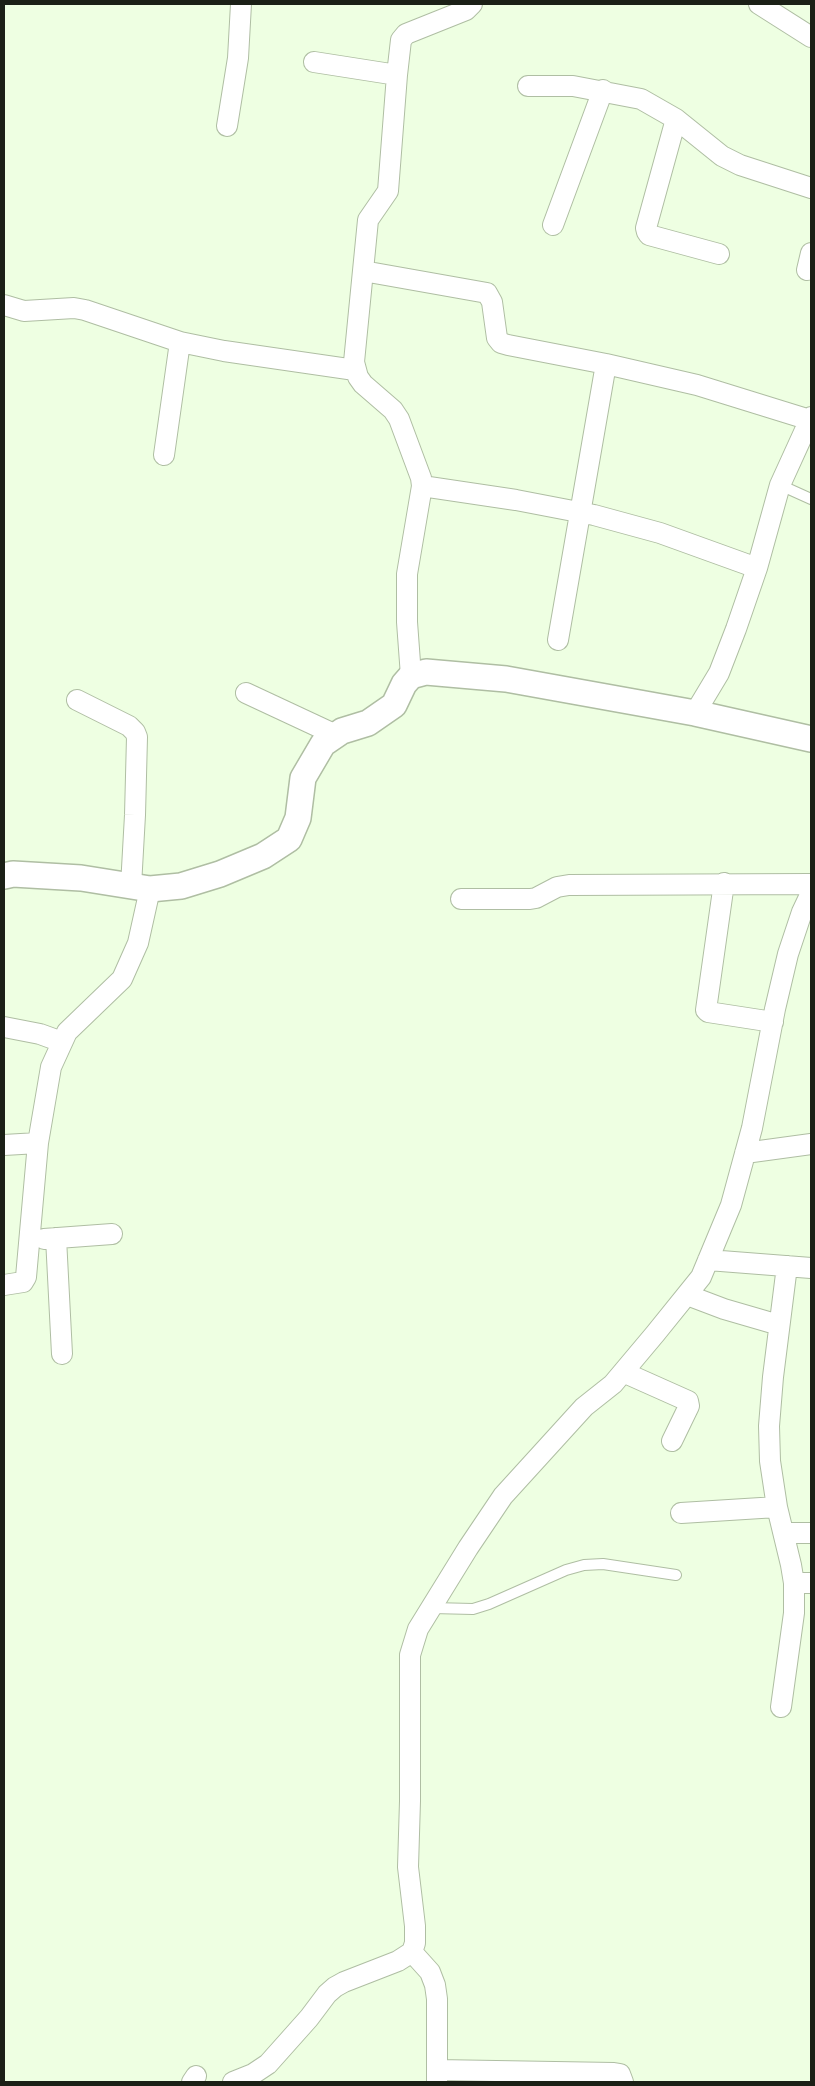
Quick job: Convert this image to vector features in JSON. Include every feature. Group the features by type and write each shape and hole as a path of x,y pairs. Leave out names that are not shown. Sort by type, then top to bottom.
{"street":[{"path":"227,126 238,58 241,4"},
{"path":"410,676 407,574 422,478 399,419 392,410 363,384 355,370 363,271 368,220 388,191 399,48 406,34 466,10 472,4"},
{"path":"759,4 811,37"},
{"path":"314,62 396,75"},
{"path":"528,86 573,86 603,90 641,99 676,119 722,156 740,165 811,188"},
{"path":"553,225 603,90"},
{"path":"676,119 646,228 647,232 719,254"},
{"path":"363,271 487,293 492,302 497,338 501,343 697,385 810,418 780,485 756,568 719,673 695,713"},
{"path":"4,305 24,310 74,308 85,310 180,342 224,351 355,370"},
{"path":"164,455 180,342"},
{"path":"558,640 606,364"},
{"path":"422,486 581,512 660,533 756,568"},
{"path":"4,876 13,874 81,878 140,888 181,886 220,874 263,856 289,839 298,818 303,778 323,744 336,735 368,723 394,704 410,676 426,672 506,679 695,713 811,739"},
{"path":"246,693 336,735"},
{"path":"4,1285 25,1280 38,1143 52,1067 67,1032 122,979 138,943 140,888 135,815 137,738 135,732 129,726 77,700"},
{"path":"724,883 706,1010 708,1012 772,1022"},
{"path":"461,899 530,899 536,898 557,887 569,885 811,884"},
{"path":"233,2082 253,2074 268,2064 335,1987 398,1961 412,1952 415,1943 415,1926 408,1868 410,1655 418,1629 503,1496 584,1407 613,1384 701,1277 731,1205 752,1128 772,1022 788,954 802,912 811,893"},
{"path":"4,1027 40,1034 62,1042"},
{"path":"4,1145 38,1143"},
{"path":"745,1153 811,1144"},
{"path":"30,1240 112,1234"},
{"path":"56,1238 62,1354"},
{"path":"708,1260 811,1268"},
{"path":"781,1707 794,1613 802,1583 777,1507 770,1460 769,1426 787,1266"},
{"path":"687,1295 724,1309 779,1325"},
{"path":"623,1372 688,1401 689,1406 672,1441"},
{"path":"681,1513 777,1507"},
{"path":"784,1533 811,1533"},
{"path":"412,1952 430,1972 435,1985 437,2000 437,2076 614,2073 620,2074 623,2082"}],"lane":[{"path":"780,485 811,499"},
{"path":"432,1608 473,1608 489,1604 566,1570 584,1565 603,1564 676,1575"}]}
